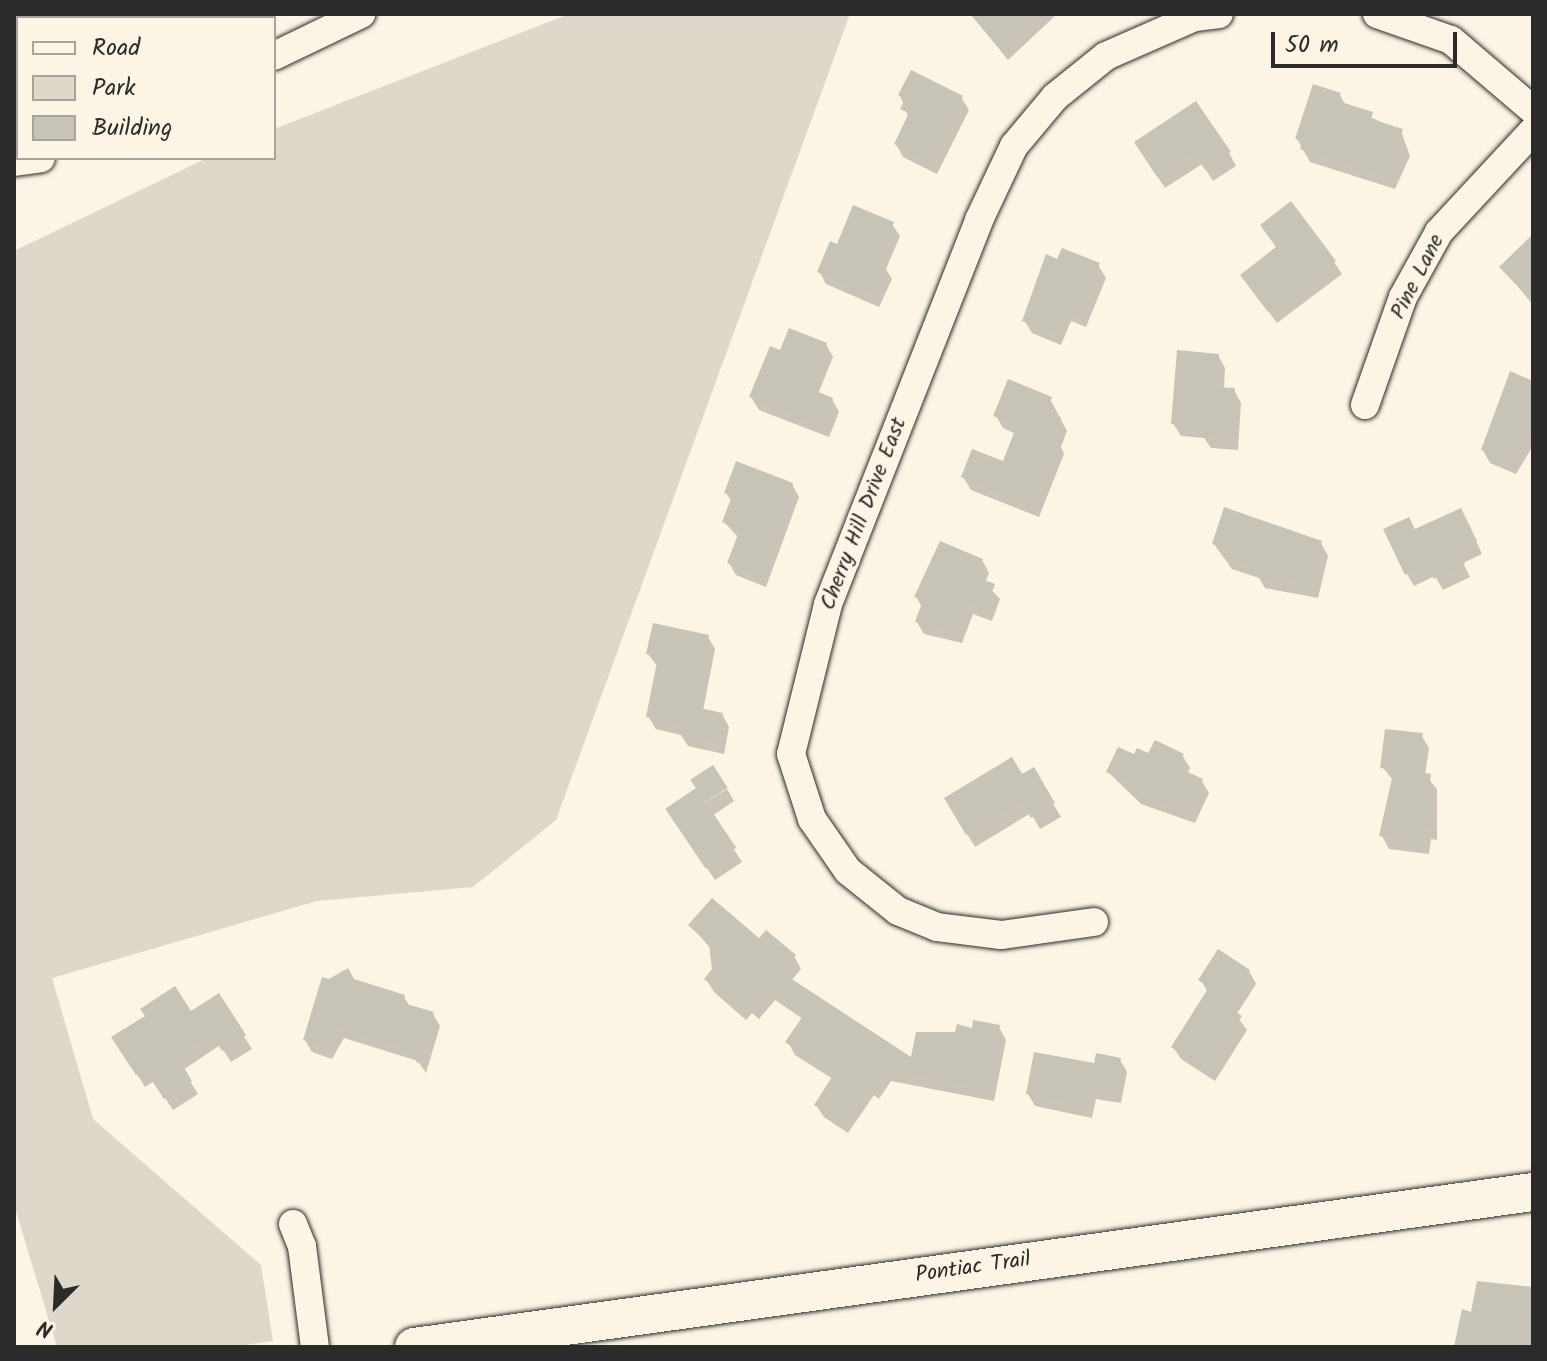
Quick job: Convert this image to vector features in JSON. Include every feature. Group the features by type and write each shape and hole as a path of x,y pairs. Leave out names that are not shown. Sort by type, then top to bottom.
{"main road":[{"name":"Pontiac Trail","path":"414,1347 1533,1192"}],"street":[{"path":"276,55 361,14"},
{"name":"Cherry Hill Drive East","path":"1094,922 1001,935 937,927 898,911 848,871 812,819 791,754 828,604 979,220 1014,146 1055,97 1106,56 1195,17 1219,14"},
{"path":"1377,14 1451,40 1533,110"},
{"name":"Pine Lane","path":"1365,405 1403,297 1439,232 1533,131"},
{"path":"293,1224 302,1246 315,1347"}],"green space":[{"path":"569,14 850,14 556,820 473,887 317,901 52,978 93,1119 261,1265 273,1341 232,1347 57,1347 14,1205 14,251 203,160 276,160 276,128"}],"building":[{"path":"970,14 1034,14 1000,49"},
{"path":"911,70 963,96 930,162 894,144 909,113 900,109 905,99 898,95"},
{"path":"1313,84 1341,93 1338,101 1373,112 1371,119 1403,129 1399,140 1404,142 1388,177 1300,149 1303,141 1295,139"},
{"path":"1196,101 1231,152 1205,170 1194,152 1157,177 1134,142"},
{"path":"1291,201 1336,261 1268,312 1240,275 1276,247 1260,225"},
{"path":"853,205 894,222 877,261 886,265 872,295 817,272 830,241 837,244"},
{"path":"1533,234 1533,302 1499,267"},
{"path":"1062,248 1100,263 1079,316 1063,310 1054,333 1022,321 1046,254 1057,259"},
{"path":"789,328 827,343 809,388 833,398 822,426 749,397 770,346 780,350"},
{"path":"1177,350 1219,354 1216,387 1235,388 1231,438 1201,436 1202,426 1171,424"},
{"path":"1510,371 1533,381 1533,424 1526,441 1519,438 1509,462 1481,450"},
{"path":"1008,379 1052,397 1046,411 1061,417 1053,437 1058,439 1032,506 961,477 972,449 1003,461 1017,425 993,416"},
{"path":"736,461 793,483 759,575 727,563 740,529 722,522 732,496 724,493"},
{"path":"1224,507 1322,541 1311,587 1285,578 1282,585 1255,575 1258,568 1223,556 1225,548 1212,544"},
{"path":"1461,508 1477,541 1458,550 1465,564 1434,579 1427,564 1405,575 1383,529 1409,517 1415,529"},
{"path":"940,541 983,559 976,577 995,584 985,610 966,602 955,631 915,622 923,600 914,597"},
{"path":"653,623 709,635 695,707 723,713 718,742 679,734 681,724 646,717 658,657 646,654"},
{"path":"1385,729 1423,733 1418,772 1431,774 1429,794 1435,795 1431,828 1424,827 1423,842 1379,836 1394,769 1380,768"},
{"path":"1155,740 1184,754 1177,767 1203,779 1188,811 1131,792 1134,786 1106,772 1118,747 1134,754 1137,748 1148,753"},
{"path":"1012,757 1022,774 1034,767 1055,803 1031,818 1022,802 966,835 944,798"},
{"path":"713,765 728,788 705,802 690,780"},
{"path":"696,788 736,848 706,868 665,809"},
{"path":"712,898 759,938 766,930 796,955 781,972 911,1057 916,1032 955,1032 957,1024 972,1028 973,1020 1000,1025 987,1089 884,1069 871,1087 866,1084 841,1122 814,1105 834,1074 785,1042 805,1013 767,989 751,1007 744,1001 738,1008 704,979 712,969 709,944 688,925"},
{"path":"1218,949 1250,970 1227,1006 1242,1016 1207,1070 1171,1047 1209,987 1198,980"},
{"path":"348,968 354,979 405,995 403,1003 434,1012 418,1064 409,1049 337,1027 332,1043 324,1047 303,1040 322,977 329,979"},
{"path":"175,986 191,1011 219,993 246,1035 222,1051 211,1034 177,1056 192,1081 164,1099 145,1070 136,1075 111,1037 145,1016 140,1009"},
{"path":"1034,1052 1094,1063 1096,1053 1121,1058 1114,1091 1090,1087 1086,1106 1026,1094"},
{"path":"1477,1281 1533,1287 1533,1347 1454,1347 1462,1309 1471,1312"}]}
